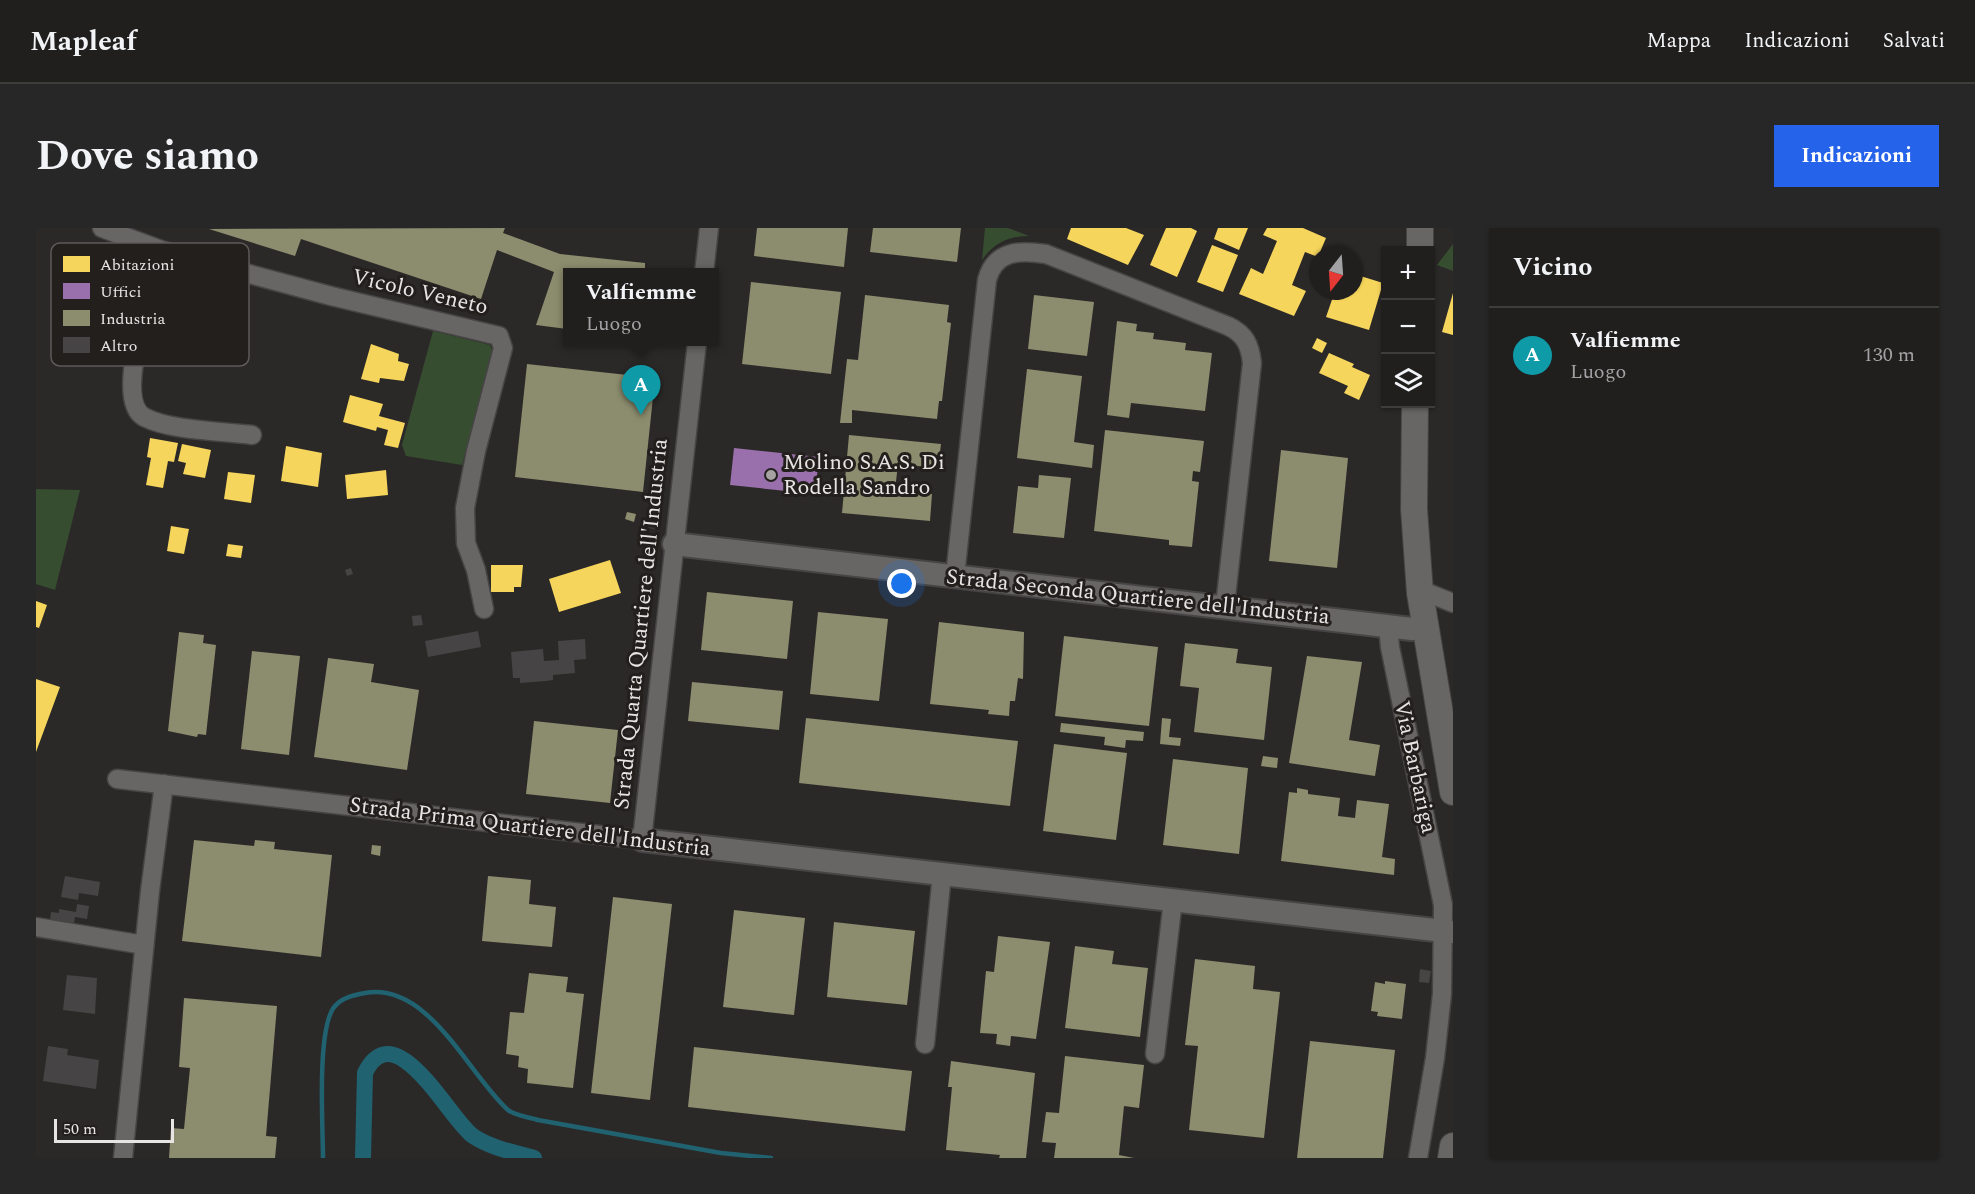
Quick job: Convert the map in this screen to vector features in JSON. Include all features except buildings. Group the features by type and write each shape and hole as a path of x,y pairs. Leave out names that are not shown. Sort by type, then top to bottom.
{"main road":[{"path":"1420,228 1420,246"},
{"name":"Via Barbariga","path":"1415,408 1414,509 1420,593 1453,792"},
{"path":"1451,1158 1453,1146"}],"street":[{"name":"Vicolo Veneto","path":"102,228 142,243"},
{"path":"705,268 709,228"},
{"path":"955,576 987,280 993,266 1004,256 1029,251 1046,254 1228,326 1247,341 1252,363 1225,606"},
{"name":"Vicolo Veneto","path":"249,274 499,336 503,348 476,451 465,508 466,543 476,570 484,609"},
{"name":"Strada Quarta Quartiere dell'Industria","path":"642,840 697,346"},
{"path":"133,366 131,374 132,398 141,416 167,424 252,435"},
{"name":"Strada Seconda Quartiere dell'Industria","path":"674,544 1388,626 1424,628"},
{"path":"1420,593 1428,593 1453,603"},
{"name":"Via Barbariga","path":"1388,626 1390,647 1440,882 1447,932 1435,1058 1418,1158"},
{"name":"Strada Prima Quartiere dell'Industria","path":"117,779 1447,932"},
{"path":"123,1158 144,945 164,784"},
{"path":"925,1044 942,874"},
{"path":"1155,1054 1173,900"},
{"path":"36,927 144,945"}],"green space":[{"path":"985,228 1008,228 1029,236 1014,237 1002,242 991,249 982,260"},
{"path":"1453,244 1453,271 1437,265"},
{"path":"433,331 490,345 493,352 462,465 406,456 402,445"},
{"path":"36,489 80,490 55,590 36,584"}],"waterway":[{"path":"323,1158 323,1053 330,1016 342,1000 365,993 388,993 409,1002 428,1016 446,1034 493,1094 514,1114 721,1153 771,1158"},
{"path":"363,1158 365,1073 377,1057 391,1054 406,1061 422,1075 473,1136 495,1147 534,1158"}],"place":[{"name":"Valfiemme","path":"641,415"},
{"name":"Molino S.A.S. Di Rodella Sandro","path":"771,475"}]}
